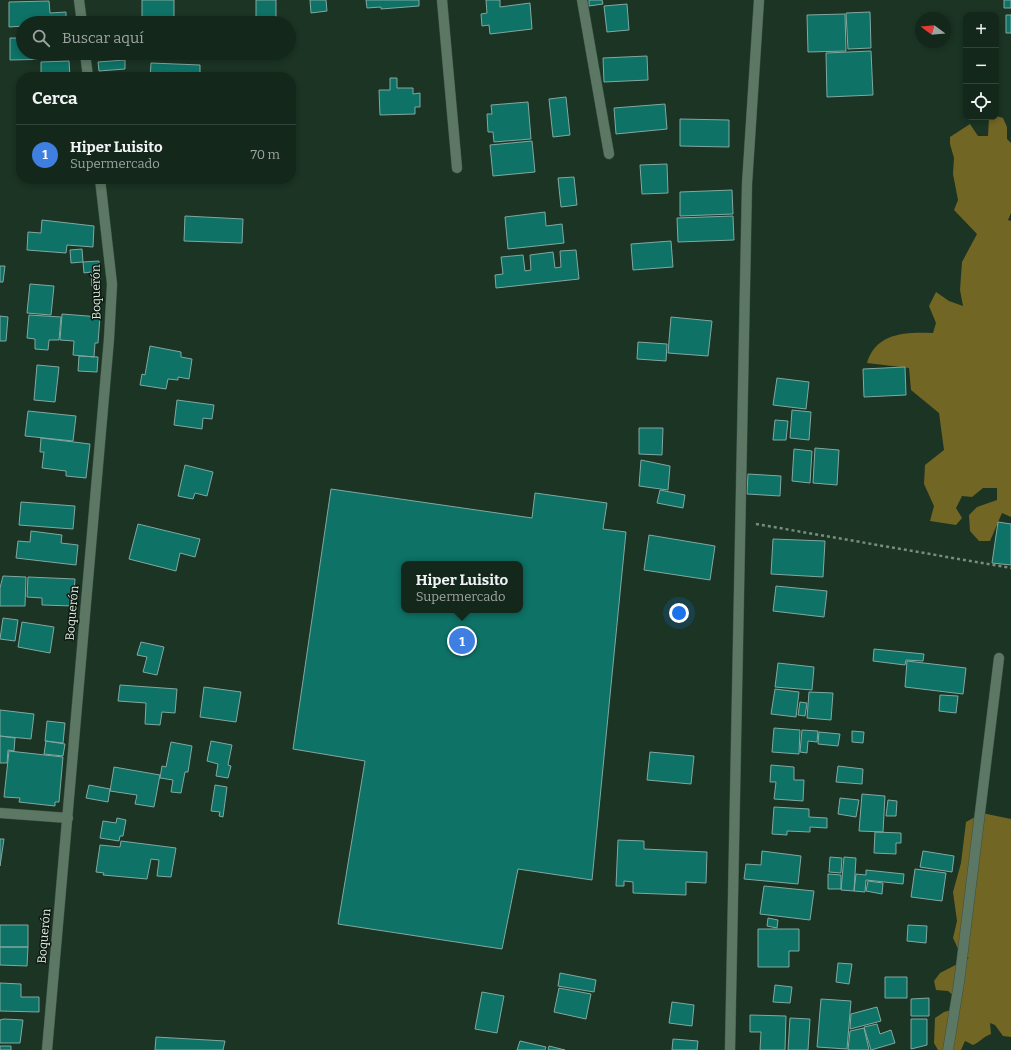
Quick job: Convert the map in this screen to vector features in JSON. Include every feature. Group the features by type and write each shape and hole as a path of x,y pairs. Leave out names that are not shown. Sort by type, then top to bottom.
{"street":[{"path":"79,0 81,16"},
{"path":"442,0 458,168"},
{"path":"582,0 609,154"},
{"path":"730,1050 739,522 747,184 759,0"},
{"path":"86,60 87,72"},
{"name":"Boquerón","path":"47,1050 108,347 112,284 101,184"},
{"path":"948,1050 991,732 999,658"},
{"path":"0,813 68,818"}],"path":[{"path":"739,522 1011,568"}],"shaded area":[{"path":"999,117 1003,118 1007,127 1007,139 1011,143 1011,213 1008,220 1011,221 1011,517 1002,513 990,541 979,541 970,531 969,515 977,507 997,500 997,488 983,488 972,497 962,496 956,508 962,518 956,525 930,521 934,506 924,484 925,465 944,450 939,413 911,390 909,368 867,363 871,353 877,345 885,340 903,334 933,333 936,323 929,306 936,292 949,301 963,306 960,290 962,262 977,234 954,210 958,200 953,174 954,158 950,144 950,137 970,124 978,136 988,136 989,120 999,120"},
{"path":"982,813 1011,819 1011,1037 1003,1036 995,1025 990,1023 991,1034 975,1044 973,1045 965,1041 961,1050 938,1050 934,1043 935,1018 944,1012 951,1010 954,996 948,991 936,990 934,981 940,973 969,958 960,953 953,938 957,921 953,892 961,863 966,822"}],"building":[{"path":"142,0 174,0 174,16 142,16"},
{"path":"256,0 276,0 276,16 256,16"},
{"path":"310,0 326,0 327,11 311,13"},
{"path":"366,0 419,0 419,6 381,9 381,7 367,8"},
{"path":"486,0 500,0 500,7 530,3 532,29 490,34 489,25 482,26 481,14 487,13"},
{"path":"589,0 602,0 603,4 589,6"},
{"path":"1004,0 1011,0 1011,8 1004,8"},
{"path":"49,1 50,13 66,12 66,16 16,16 16,26 9,27 9,2"},
{"path":"627,4 629,30 607,32 604,6"},
{"path":"870,12 871,48 848,49 846,13"},
{"path":"845,14 846,51 808,52 807,15"},
{"path":"1006,15 1011,15 1011,33 1006,33"},
{"path":"10,38 16,38 16,60 10,60"},
{"path":"871,51 873,95 827,97 826,53"},
{"path":"647,56 648,80 604,82 603,58"},
{"path":"125,60 125,69 99,71 98,62"},
{"path":"69,61 70,72 41,72 41,62"},
{"path":"151,63 200,65 200,72 150,72"},
{"path":"390,78 397,78 397,88 413,88 413,94 420,93 420,107 415,107 415,114 380,115 379,90 390,90"},
{"path":"566,97 570,135 553,137 549,99"},
{"path":"528,102 531,139 494,142 493,132 488,132 487,114 492,114 491,105"},
{"path":"665,104 667,129 616,134 614,108"},
{"path":"680,119 729,120 729,147 680,146"},
{"path":"532,141 535,172 493,176 490,145"},
{"path":"667,164 668,193 642,194 640,165"},
{"path":"574,177 577,205 561,207 558,178"},
{"path":"732,190 733,214 680,216 680,192"},
{"path":"545,212 546,226 562,224 564,243 508,249 505,217"},
{"path":"185,216 243,219 242,243 184,241"},
{"path":"733,216 734,240 678,242 677,218"},
{"path":"42,220 94,226 93,247 67,245 66,253 27,250 28,232 41,233"},
{"path":"671,241 673,267 633,270 631,244"},
{"path":"82,249 83,262 71,263 70,250"},
{"path":"576,250 579,279 496,288 495,275 503,274 501,257 523,255 525,271 531,270 530,255 553,252 555,268 561,267 560,251"},
{"path":"99,261 100,285 92,286 91,272 84,273 83,262"},
{"path":"0,266 5,266 3,282 0,282"},
{"path":"30,284 54,286 51,315 27,313"},
{"path":"62,314 100,317 98,343 95,343 94,357 73,355 74,341 60,340"},
{"path":"29,315 61,317 59,340 49,340 48,350 35,349 35,339 27,338"},
{"path":"0,316 8,317 6,341 0,341"},
{"path":"671,317 712,321 708,356 668,353"},
{"path":"638,342 667,344 666,361 637,359"},
{"path":"150,346 181,352 181,357 192,359 189,379 178,377 178,380 168,379 166,389 140,385 142,374 145,375"},
{"path":"79,356 98,357 97,372 78,371"},
{"path":"37,365 59,367 55,402 34,400"},
{"path":"905,367 906,395 864,397 863,369"},
{"path":"777,378 809,382 806,409 773,405"},
{"path":"177,400 214,405 212,419 203,418 202,429 174,425"},
{"path":"792,410 811,412 809,440 790,438"},
{"path":"28,411 76,416 73,441 25,436"},
{"path":"775,420 788,421 786,440 773,440"},
{"path":"639,428 663,428 662,455 639,454"},
{"path":"41,438 90,444 86,478 66,476 66,471 42,468 44,452 40,452"},
{"path":"815,448 839,450 837,485 813,483"},
{"path":"794,449 812,451 810,483 792,481"},
{"path":"641,460 670,466 668,490 639,486"},
{"path":"185,465 213,472 207,496 195,493 193,499 178,496"},
{"path":"748,474 781,476 780,496 747,494"},
{"path":"331,489 532,518 535,493 607,503 603,529 626,532 592,880 518,869 502,949 338,924 365,761 293,749"},
{"path":"660,490 685,495 683,508 657,503"},
{"path":"21,502 75,506 73,529 19,525"},
{"path":"998,522 1011,524 1011,565 992,563"},
{"path":"138,524 200,539 195,557 180,553 176,571 129,559"},
{"path":"31,531 62,535 61,543 78,545 76,565 16,558 18,541 30,542"},
{"path":"649,535 715,546 710,580 644,570"},
{"path":"773,539 825,541 823,577 771,574"},
{"path":"3,576 26,577 25,606 0,606 0,588"},
{"path":"28,577 75,579 73,606 42,605 42,598 27,597"},
{"path":"776,586 827,591 824,617 773,611"},
{"path":"3,618 18,620 15,641 0,639"},
{"path":"22,622 54,627 50,653 18,647"},
{"path":"141,642 164,647 157,675 143,672 147,657 137,655"},
{"path":"874,649 924,654 923,661 906,660 905,665 873,661"},
{"path":"907,661 966,668 963,694 905,687"},
{"path":"778,663 814,667 812,690 775,687"},
{"path":"120,685 177,689 175,713 162,712 160,725 145,724 146,703 118,701"},
{"path":"204,687 241,692 236,722 200,717"},
{"path":"775,689 799,692 796,717 771,714"},
{"path":"809,692 833,693 831,720 807,718"},
{"path":"940,695 958,696 956,713 939,711"},
{"path":"800,702 807,703 805,716 798,715"},
{"path":"0,710 34,714 31,739 0,736"},
{"path":"47,721 65,723 63,743 45,741"},
{"path":"774,728 800,730 799,754 772,752"},
{"path":"802,730 818,731 817,742 808,741 807,753 800,752"},
{"path":"852,731 864,732 863,743 852,742"},
{"path":"819,732 840,734 838,746 818,744"},
{"path":"0,736 15,738 14,751 8,750 7,763 0,763"},
{"path":"46,741 65,744 63,756 44,754"},
{"path":"211,741 232,745 228,765 231,766 228,778 216,776 218,764 207,761"},
{"path":"171,742 192,746 188,772 185,772 181,793 171,792 173,780 160,778 162,766 166,767"},
{"path":"9,751 63,757 59,802 55,802 55,806 19,802 20,798 4,797"},
{"path":"650,752 694,756 691,784 647,780"},
{"path":"771,765 794,767 794,780 804,780 803,801 774,799 776,782 770,782"},
{"path":"838,766 863,769 862,784 836,782"},
{"path":"114,767 160,775 154,807 135,804 137,795 110,791"},
{"path":"89,785 110,789 108,802 86,798"},
{"path":"215,785 227,787 223,817 219,816 220,812 211,811"},
{"path":"862,794 885,796 883,832 859,831"},
{"path":"840,798 859,800 856,817 838,814"},
{"path":"888,800 897,801 896,816 886,816"},
{"path":"774,807 809,809 809,817 827,818 827,828 810,827 810,832 787,831 787,835 772,834"},
{"path":"117,818 126,820 123,836 120,836 119,841 100,838 103,821 116,823"},
{"path":"875,832 901,833 901,843 896,843 896,854 874,853"},
{"path":"0,839 4,839 0,866"},
{"path":"618,840 644,841 644,849 707,852 706,883 686,882 686,895 633,893 633,882 624,881 624,886 616,886"},
{"path":"121,841 176,848 171,877 157,876 159,860 151,859 147,879 103,875 104,873 96,872 100,845 120,847"},
{"path":"762,851 801,856 798,884 744,879 746,864 761,865"},
{"path":"923,851 954,856 952,872 920,867"},
{"path":"830,857 842,858 841,873 829,872"},
{"path":"844,857 856,858 854,891 841,890"},
{"path":"915,869 946,873 942,901 911,897"},
{"path":"866,870 904,874 903,884 866,880 865,892 854,891 856,874 866,875"},
{"path":"828,874 841,875 841,889 828,889"},
{"path":"868,881 883,883 882,894 866,891"},
{"path":"764,886 814,891 810,920 760,914"},
{"path":"768,918 778,920 777,928 767,926"},
{"path":"0,925 28,925 28,947 0,947"},
{"path":"908,925 927,926 926,943 907,941"},
{"path":"758,929 799,929 799,951 789,951 789,967 758,967"},
{"path":"0,947 28,947 27,966 0,965"},
{"path":"838,963 852,964 849,984 836,982"},
{"path":"560,973 596,980 594,992 558,986"},
{"path":"885,977 907,977 907,998 885,998"},
{"path":"0,983 21,984 21,997 39,997 39,1012 0,1011"},
{"path":"775,985 792,987 790,1003 773,1002"},
{"path":"559,988 591,994 586,1019 554,1012"},
{"path":"482,992 504,996 497,1033 475,1029"},
{"path":"929,998 929,1016 911,1016 911,999"},
{"path":"821,999 851,1001 847,1049 817,1047"},
{"path":"672,1002 694,1005 692,1026 669,1023"},
{"path":"877,1007 881,1021 850,1029 851,1014"},
{"path":"750,1015 786,1016 785,1050 760,1050 761,1032 750,1032"},
{"path":"790,1018 810,1019 808,1050 788,1050"},
{"path":"911,1019 927,1019 927,1045 911,1049"},
{"path":"0,1020 23,1020 20,1043 0,1043"},
{"path":"877,1024 880,1034 891,1030 895,1043 871,1050 864,1027"},
{"path":"864,1028 869,1050 848,1050 850,1031"},
{"path":"156,1037 225,1041 223,1050 155,1050"},
{"path":"673,1039 698,1041 697,1050 672,1050"},
{"path":"520,1041 546,1047 545,1050 517,1050"},
{"path":"0,1046 11,1046 11,1050 0,1050"},
{"path":"549,1046 565,1050 548,1050"}],"place":[{"name":"Hiper Luisito","path":"462,641"}]}
